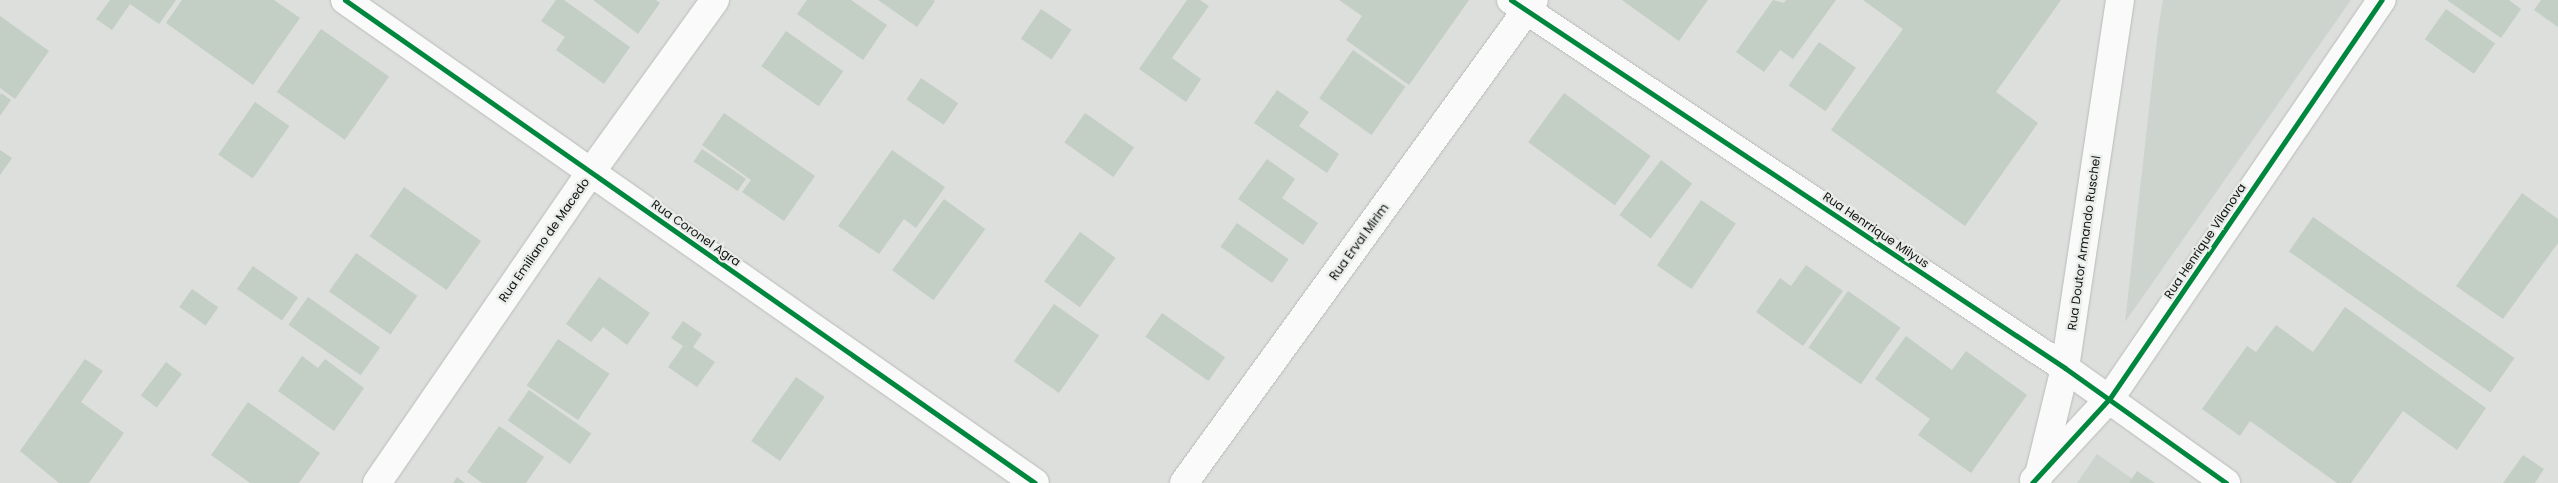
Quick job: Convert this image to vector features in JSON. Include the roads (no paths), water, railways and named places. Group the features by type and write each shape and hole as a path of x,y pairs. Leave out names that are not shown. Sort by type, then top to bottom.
{"street":[{"name":"Rua Coronel Agra","path":"344,0 1035,483"},
{"name":"Rua Emiliano de Macedo","path":"377,483 591,172 715,0"},
{"name":"Rua Doutor Armando Ruschel","path":"2036,479 2065,368 2120,0"},
{"name":"Rua Henrique Vilanova","path":"2036,479 2110,398 2381,0"},
{"name":"Rua Henrrique Milyus","path":"1524,4 2110,398 2226,483"},
{"name":"Rua Erval Mirim","path":"1184,483 1524,4"}]}
